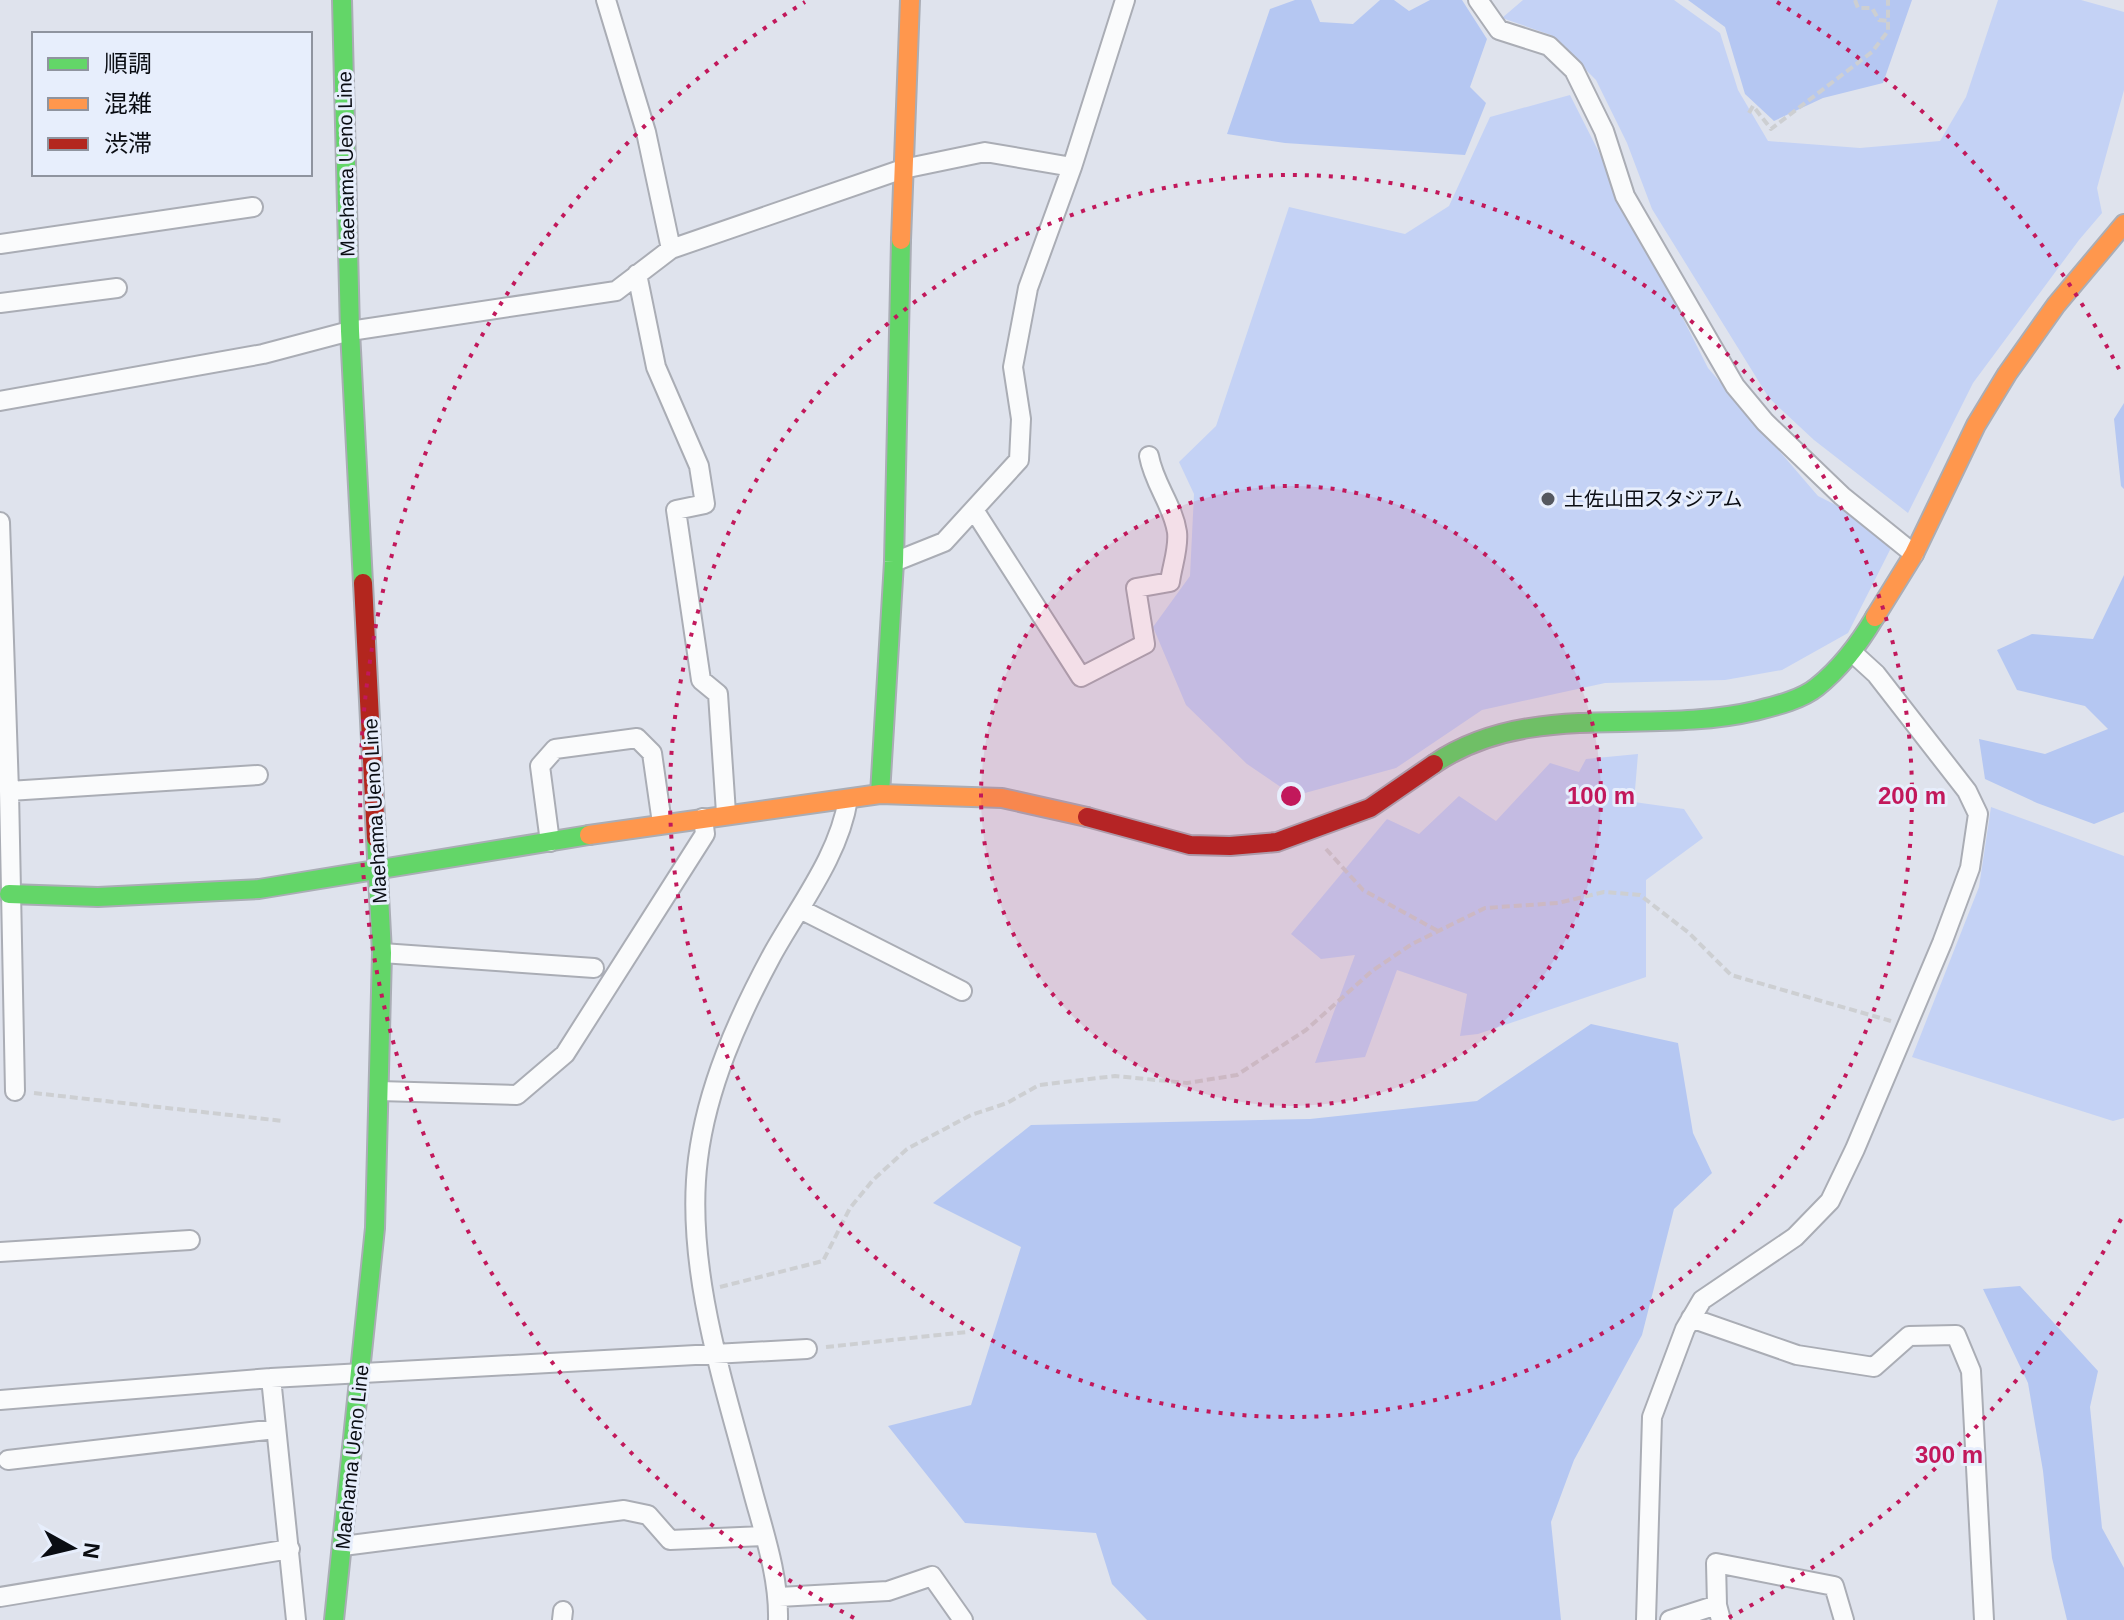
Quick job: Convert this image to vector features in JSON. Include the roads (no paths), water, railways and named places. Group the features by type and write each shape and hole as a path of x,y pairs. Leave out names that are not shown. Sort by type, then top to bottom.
{"street":[{"name":"Maehama Ueno Line","path":"334,1620 375,1228 382,953 350,331 342,0"},
{"path":"606,0 646,132 671,249"},
{"path":"880,794 894,562 910,0"},
{"path":"894,562 944,542 1019,460 1021,419 1013,367 1028,288 1072,167 1125,0"},
{"path":"1478,0 1499,30 1549,46 1574,70 1604,131 1625,196 1735,386 1765,422 1842,496 1914,554"},
{"path":"0,401 263,354 350,331 616,291 671,249 903,169 985,152 1072,167"},
{"path":"0,244 253,207"},
{"path":"5,894 98,897 259,889 726,813 880,794 1002,798 1060,810 1190,845 1277,842 1370,808 1443,758 1483,740 1527,728 1575,721 1633,723 1728,717 1774,706 1815,689 1853,653 1914,554 1976,425 2007,374 2056,305 2124,224"},
{"path":"637,274 656,367 699,466 705,504 676,510 701,680 718,694 726,813"},
{"path":"0,303 117,288"},
{"path":"974,510 1081,677 1145,644 1136,588 1170,582 1177,536 1174,516 1153,476 1149,456"},
{"path":"0,522 9,791 5,894 15,1091"},
{"path":"1646,1620 1652,1417 1685,1329 1702,1300 1795,1237 1830,1201 1907,1026 1970,868 1978,814 1967,791 1876,674 1853,653"},
{"path":"550,842 540,766 555,749 637,738 652,753 662,823"},
{"path":"9,791 258,775"},
{"path":"778,1620 779,1597 705,1314 696,1213 698,1161 707,1107 730,1044 771,956 844,826 848,799"},
{"path":"379,1091 517,1095 565,1054 705,834 703,818"},
{"path":"800,909 962,991"},
{"path":"382,953 594,968"},
{"path":"0,1252 190,1240"},
{"path":"1691,1318 1797,1355 1874,1367 1909,1336 1956,1335 1971,1371 1984,1620"},
{"path":"0,1400 271,1378 807,1349"},
{"path":"271,1378 296,1620"},
{"path":"8,1460 276,1429"},
{"path":"343,1546 624,1510 648,1515 670,1540 764,1536"},
{"path":"0,1597 290,1549"},
{"path":"1670,1620 1719,1613 1716,1563 1834,1586 1844,1620"},
{"path":"779,1597 888,1591 932,1576 963,1620"}],"place":[{"name":"土佐山田スタジアム","path":"1548,499"}]}
